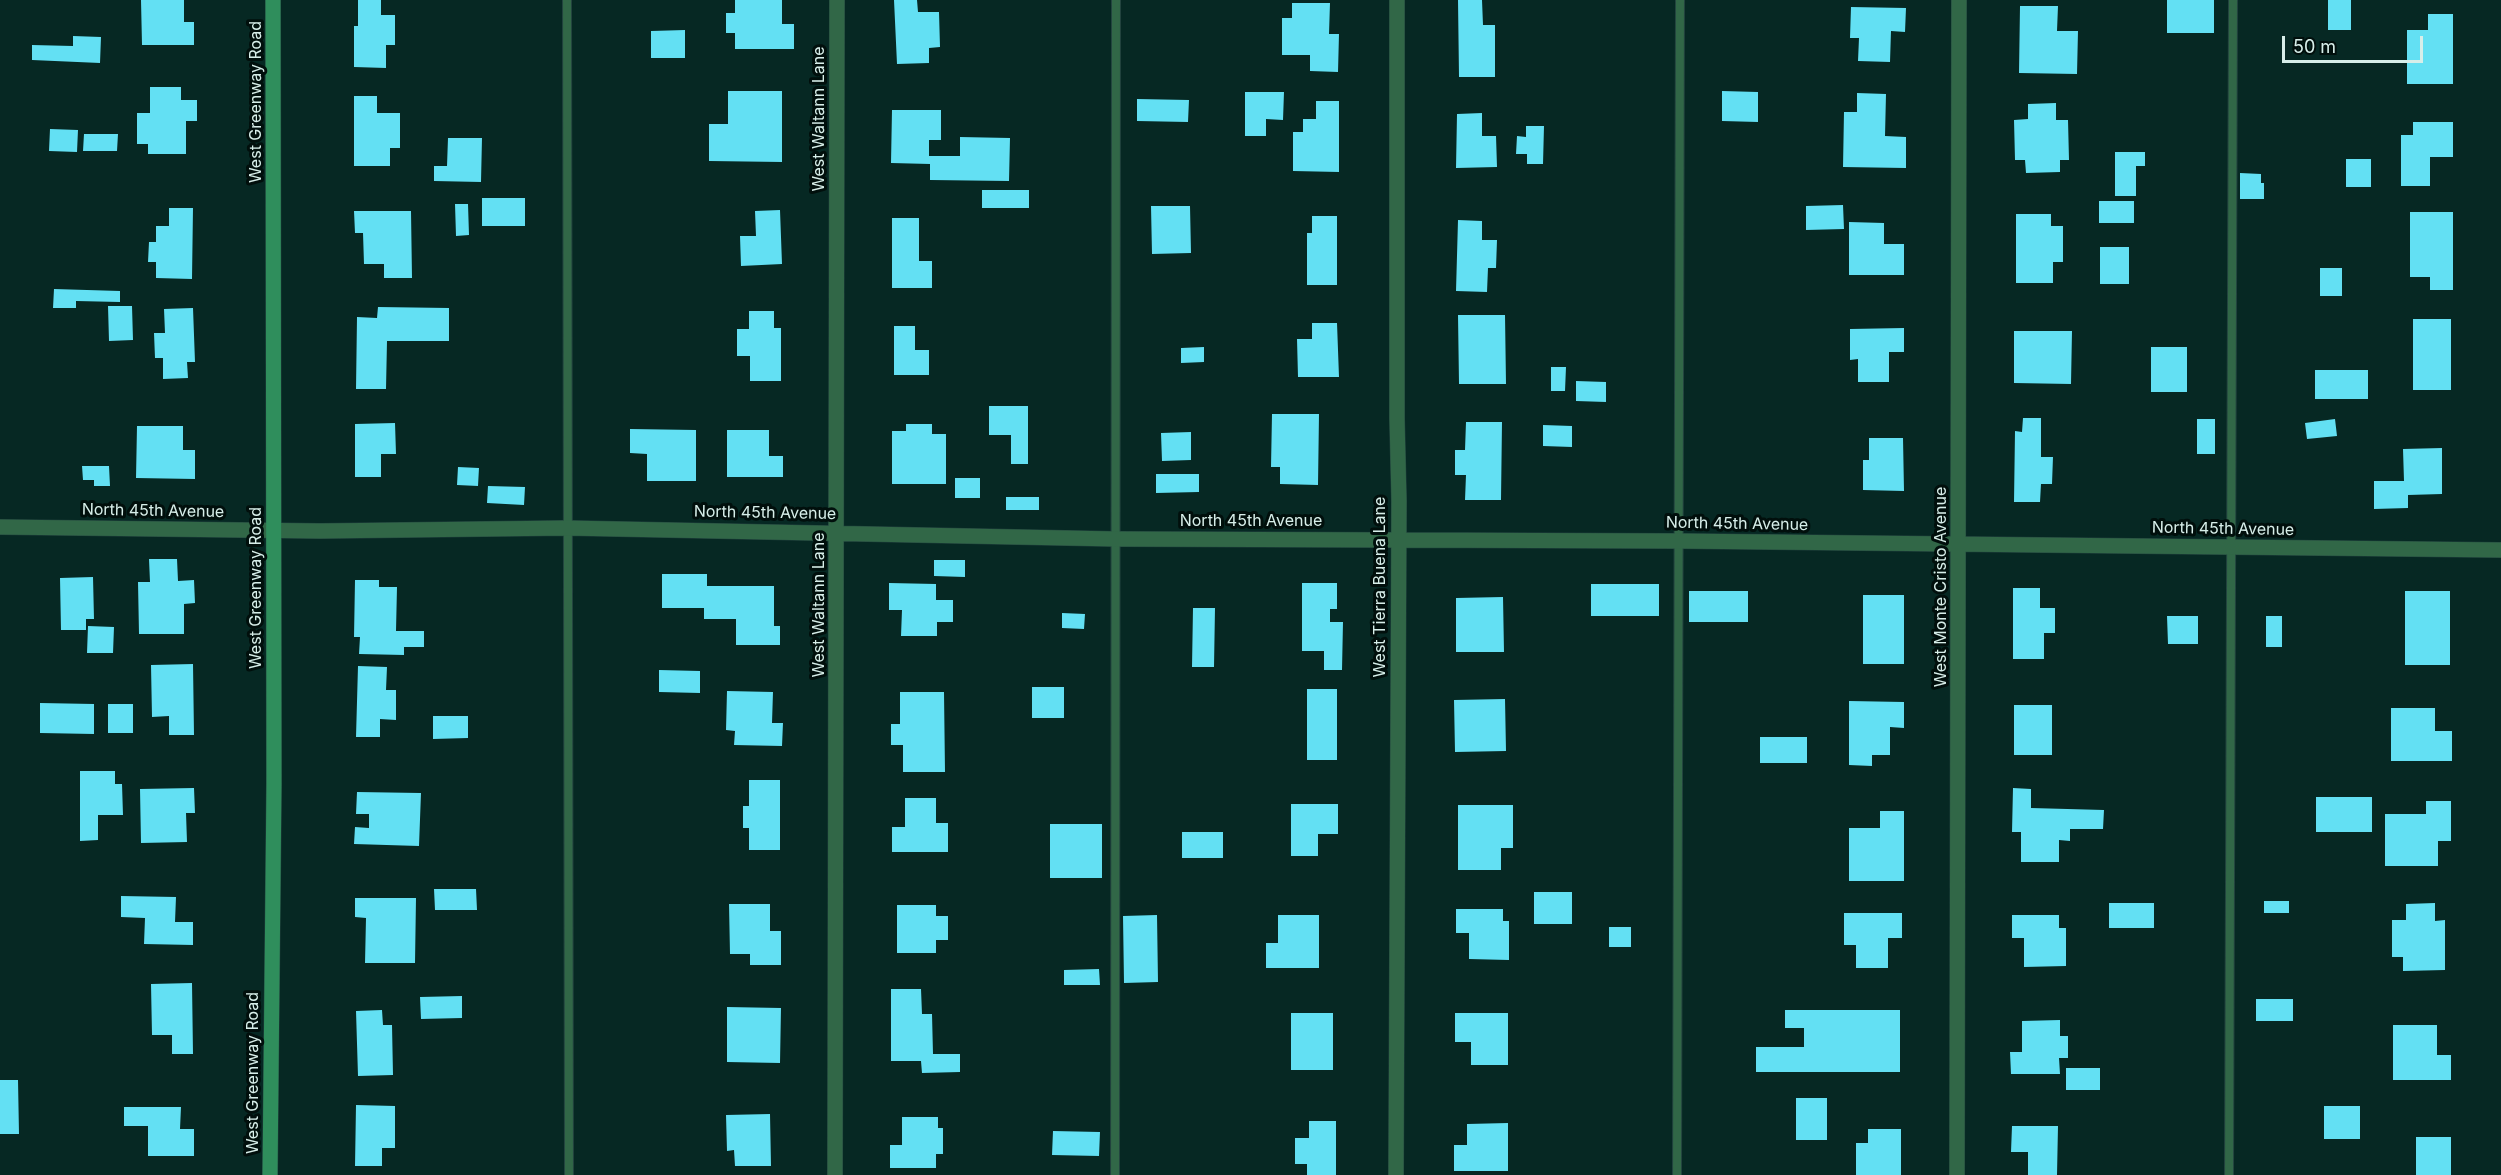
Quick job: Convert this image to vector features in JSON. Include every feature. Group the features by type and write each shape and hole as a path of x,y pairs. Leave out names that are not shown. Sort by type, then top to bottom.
{"main road":[{"name":"West Greenway Road","path":"270,1175 274,531 273,0"}],"street":[{"name":"West Waltann Lane","path":"835,1175 837,0"},
{"name":"West Tierra Buena Lane","path":"1396,1175 1397,0"},
{"name":"West Monte Cristo Avenue","path":"1957,1175 1960,544 1959,0"},
{"name":"North 45th Avenue","path":"0,527 274,531 567,528 1116,539 1677,541 2501,550"}],"lane":[{"path":"567,0 569,1175"},
{"path":"1115,1175 1116,0"},
{"path":"1677,1175 1680,0"},
{"path":"2229,1175 2233,0"}],"building":[{"path":"141,0 184,0 184,22 194,22 194,45 142,45"},
{"path":"358,0 381,0 381,15 395,15 395,45 386,45 386,68 354,67 354,26 358,26"},
{"path":"735,0 782,0 782,24 794,24 794,49 735,49 735,33 726,33 726,13 735,13"},
{"path":"894,0 917,0 918,12 939,12 940,47 929,48 929,63 897,64"},
{"path":"1458,0 1482,0 1483,25 1495,25 1495,77 1459,77"},
{"path":"2167,0 2214,0 2214,33 2167,33"},
{"path":"2328,0 2351,0 2351,30 2328,30"},
{"path":"1292,3 1330,3 1329,34 1339,34 1338,72 1310,71 1310,55 1282,55 1282,18 1292,18"},
{"path":"2020,6 2058,6 2057,31 2078,31 2077,74 2019,73"},
{"path":"1851,7 1906,8 1905,32 1891,31 1890,62 1858,61 1859,38 1850,38"},
{"path":"2428,14 2453,14 2453,84 2407,84 2407,30 2428,30"},
{"path":"685,30 685,58 651,58 651,31"},
{"path":"73,36 101,37 100,63 32,60 32,45 73,46"},
{"path":"150,87 181,87 181,100 197,100 197,121 186,121 186,154 148,154 148,144 137,144 137,113 150,113"},
{"path":"728,91 782,91 782,162 709,161 709,124 728,124"},
{"path":"1722,91 1758,92 1758,122 1722,121"},
{"path":"1245,92 1284,92 1283,120 1266,119 1266,136 1245,136"},
{"path":"1857,93 1886,94 1885,136 1906,137 1906,168 1843,167 1844,112 1857,112"},
{"path":"354,96 377,96 377,113 400,113 400,148 390,148 390,166 354,166"},
{"path":"1137,99 1189,100 1188,122 1137,121"},
{"path":"1316,101 1339,101 1339,172 1293,171 1293,132 1303,132 1303,119 1316,119"},
{"path":"2056,103 2056,120 2068,120 2069,160 2060,160 2060,172 2026,173 2025,160 2015,160 2014,120 2028,119 2028,104"},
{"path":"892,110 941,110 941,140 929,140 929,156 960,156 960,137 1010,138 1009,181 930,180 930,164 891,163"},
{"path":"1482,113 1482,136 1496,136 1497,167 1456,168 1457,114"},
{"path":"2413,122 2453,122 2453,157 2430,157 2430,186 2401,186 2401,135 2413,135"},
{"path":"1526,126 1544,126 1543,164 1527,164 1527,154 1516,154 1517,136 1526,137"},
{"path":"50,129 78,130 77,152 49,151"},
{"path":"84,134 118,134 117,151 83,151"},
{"path":"448,138 482,138 481,182 434,181 434,166 447,166"},
{"path":"2115,152 2145,152 2145,166 2136,166 2136,196 2115,196"},
{"path":"2346,159 2371,159 2371,187 2346,187"},
{"path":"2240,173 2261,174 2261,183 2264,183 2264,199 2240,199"},
{"path":"982,190 1029,190 1029,208 982,208"},
{"path":"482,198 525,198 525,226 482,226"},
{"path":"2099,201 2134,201 2134,223 2099,223"},
{"path":"455,204 468,204 469,235 456,236"},
{"path":"1843,205 1844,229 1806,230 1806,206"},
{"path":"1151,206 1190,206 1191,253 1152,254"},
{"path":"169,208 193,208 192,279 156,278 156,262 148,262 149,242 156,242 156,226 169,226"},
{"path":"780,210 782,264 741,266 740,236 756,236 755,211"},
{"path":"354,211 411,211 412,278 384,278 384,264 364,264 363,233 355,233"},
{"path":"2410,212 2453,212 2453,290 2430,290 2430,277 2410,277"},
{"path":"2016,214 2051,214 2051,226 2063,226 2063,262 2053,262 2053,283 2016,283"},
{"path":"1312,216 1337,216 1337,285 1307,285 1307,233 1312,233"},
{"path":"892,218 919,218 919,261 932,261 932,288 892,288"},
{"path":"1458,220 1482,221 1482,240 1497,240 1496,268 1488,268 1487,292 1456,291"},
{"path":"1849,222 1884,223 1884,244 1904,244 1904,275 1849,275"},
{"path":"2100,247 2129,247 2129,284 2100,284"},
{"path":"2320,268 2342,268 2342,296 2320,296"},
{"path":"54,289 120,291 120,302 76,301 76,308 53,308"},
{"path":"108,306 132,306 133,340 109,341"},
{"path":"378,307 449,308 449,341 387,341 386,389 356,389 357,317 377,318"},
{"path":"193,308 195,362 187,362 188,378 163,379 163,358 155,358 154,333 165,333 164,309"},
{"path":"749,311 774,311 774,328 781,328 781,381 750,381 750,356 737,356 737,329 749,329"},
{"path":"1458,315 1505,315 1506,384 1459,384"},
{"path":"2413,319 2451,319 2451,390 2413,390"},
{"path":"1312,323 1337,323 1339,377 1298,377 1297,339 1312,339"},
{"path":"894,326 915,326 915,350 929,350 929,375 894,375"},
{"path":"1904,328 1904,352 1889,352 1889,382 1858,382 1858,359 1850,360 1850,329"},
{"path":"2014,331 2072,331 2071,384 2014,383"},
{"path":"1204,347 1204,362 1181,363 1181,348"},
{"path":"2151,347 2187,347 2187,392 2151,392"},
{"path":"1551,367 1566,367 1565,391 1551,391"},
{"path":"2315,370 2368,370 2368,399 2315,399"},
{"path":"1576,381 1606,382 1606,402 1576,401"},
{"path":"989,406 1028,406 1028,464 1011,464 1011,435 989,435"},
{"path":"1272,414 1319,414 1318,485 1280,484 1280,467 1271,467"},
{"path":"2023,418 2041,418 2041,457 2053,457 2052,484 2041,484 2040,502 2014,502 2015,431 2022,432"},
{"path":"2197,419 2215,419 2215,454 2197,454"},
{"path":"2335,419 2337,436 2307,439 2305,423"},
{"path":"1466,422 1502,422 1501,500 1465,500 1466,475 1455,475 1455,450 1465,450"},
{"path":"395,423 396,454 381,454 381,477 355,477 355,424"},
{"path":"906,424 932,424 932,434 946,434 946,484 892,484 892,431 906,431"},
{"path":"1543,425 1572,426 1572,447 1543,446"},
{"path":"137,426 183,426 183,450 195,450 195,479 136,478"},
{"path":"630,429 696,430 696,481 647,481 647,454 630,453"},
{"path":"727,430 769,430 769,456 783,456 783,477 727,477"},
{"path":"1191,432 1191,460 1162,461 1161,433"},
{"path":"1869,438 1903,438 1904,491 1863,490 1863,460 1869,460"},
{"path":"2442,448 2442,494 2408,495 2408,508 2374,509 2374,481 2404,481 2403,449"},
{"path":"82,466 109,466 110,486 94,486 94,480 83,480"},
{"path":"458,467 479,468 478,486 457,485"},
{"path":"1156,474 1199,474 1199,492 1156,493"},
{"path":"955,478 980,478 980,498 955,498"},
{"path":"488,486 525,487 524,505 487,503"},
{"path":"1006,497 1039,497 1039,510 1006,510"},
{"path":"149,559 177,559 178,581 194,580 195,603 184,604 184,634 139,634 138,582 150,582"},
{"path":"934,560 965,560 965,577 934,576"},
{"path":"662,574 707,574 707,586 774,586 774,626 780,626 780,645 736,645 736,619 704,619 704,608 662,608"},
{"path":"93,577 94,619 86,619 86,630 61,630 60,578"},
{"path":"355,580 379,580 379,587 397,587 396,631 424,631 424,647 404,647 404,655 359,654 360,637 354,637"},
{"path":"889,583 936,584 936,600 953,600 953,622 937,622 937,636 901,636 902,610 889,610"},
{"path":"1302,583 1337,583 1337,609 1330,609 1330,622 1343,622 1342,670 1324,670 1324,651 1302,651"},
{"path":"1591,584 1659,584 1659,616 1591,616"},
{"path":"2013,588 2040,588 2040,608 2055,608 2055,633 2044,633 2044,659 2013,659"},
{"path":"1689,591 1748,591 1748,622 1689,622"},
{"path":"2405,591 2450,591 2450,665 2405,665"},
{"path":"1863,595 1904,595 1904,664 1863,664"},
{"path":"1503,597 1504,652 1456,652 1456,598"},
{"path":"1193,608 1215,608 1214,667 1192,667"},
{"path":"1062,613 1085,614 1084,629 1062,628"},
{"path":"2167,616 2198,616 2198,644 2168,644"},
{"path":"2266,616 2282,616 2282,647 2266,647"},
{"path":"88,626 114,627 113,653 87,653"},
{"path":"193,664 194,735 169,735 169,716 152,717 151,665"},
{"path":"358,666 387,667 386,690 396,690 396,720 380,719 380,737 356,737"},
{"path":"659,670 700,671 700,693 659,692"},
{"path":"1032,687 1064,687 1064,718 1032,718"},
{"path":"1307,689 1337,689 1337,760 1307,760"},
{"path":"727,691 773,692 772,723 783,723 782,746 734,745 735,731 726,730"},
{"path":"900,692 944,692 945,772 903,772 903,745 891,745 891,724 900,724"},
{"path":"1505,699 1506,751 1455,752 1454,700"},
{"path":"1849,701 1904,702 1904,728 1890,727 1890,755 1872,755 1872,766 1849,765"},
{"path":"40,703 94,704 94,734 40,733"},
{"path":"108,704 133,704 133,733 108,733"},
{"path":"2014,705 2052,705 2052,755 2014,755"},
{"path":"2391,708 2435,708 2435,731 2452,731 2452,761 2391,761"},
{"path":"433,716 468,716 468,738 433,739"},
{"path":"1760,737 1807,737 1807,763 1760,763"},
{"path":"80,771 115,771 115,784 122,784 123,815 98,815 98,840 80,841"},
{"path":"749,780 780,780 780,850 749,850 749,828 743,828 743,806 749,806"},
{"path":"194,788 195,813 186,813 187,842 141,843 140,789"},
{"path":"2013,788 2031,789 2031,808 2104,810 2103,829 2070,829 2070,841 2059,840 2059,862 2021,862 2021,832 2012,832"},
{"path":"357,792 421,793 419,846 354,844 355,827 369,828 369,814 356,814"},
{"path":"2316,797 2372,797 2372,832 2316,832"},
{"path":"905,798 936,798 936,823 948,823 948,852 892,852 892,827 905,827"},
{"path":"2426,801 2451,801 2451,841 2438,841 2438,866 2385,866 2385,814 2426,814"},
{"path":"1291,804 1338,804 1338,834 1318,834 1318,856 1291,856"},
{"path":"1458,805 1513,805 1513,848 1501,848 1501,870 1458,870"},
{"path":"1880,811 1904,811 1904,881 1849,881 1849,828 1880,828"},
{"path":"1050,824 1102,824 1102,878 1050,878"},
{"path":"1182,832 1223,832 1223,858 1182,858"},
{"path":"434,889 476,889 477,910 435,910"},
{"path":"1534,892 1572,892 1572,924 1534,924"},
{"path":"121,896 176,897 175,922 193,922 193,945 144,944 145,918 121,917"},
{"path":"355,898 416,898 415,963 365,963 366,918 355,917"},
{"path":"2264,901 2289,901 2289,913 2264,913"},
{"path":"2109,903 2154,903 2154,928 2109,928"},
{"path":"2435,903 2435,921 2445,920 2445,970 2403,971 2403,957 2392,957 2392,920 2406,920 2406,904"},
{"path":"729,904 770,904 770,931 781,931 781,965 750,965 750,954 730,954"},
{"path":"897,905 936,905 936,916 948,916 948,940 936,940 936,953 897,953"},
{"path":"1456,909 1503,909 1503,921 1509,921 1509,960 1469,959 1469,933 1456,933"},
{"path":"1844,913 1902,913 1902,938 1888,938 1888,968 1856,968 1856,945 1844,945"},
{"path":"1157,915 1158,982 1124,983 1123,916"},
{"path":"1278,915 1319,915 1319,968 1266,968 1266,943 1278,943"},
{"path":"2012,915 2059,915 2059,928 2066,928 2066,966 2024,967 2024,938 2012,938"},
{"path":"1609,927 1631,927 1631,947 1609,947"},
{"path":"1099,969 1100,985 1064,985 1064,970"},
{"path":"192,983 193,1054 172,1054 172,1035 152,1035 151,984"},
{"path":"891,989 921,989 922,1014 932,1014 933,1054 960,1054 960,1072 922,1073 921,1061 891,1061"},
{"path":"462,996 462,1018 421,1019 420,997"},
{"path":"2256,999 2293,999 2293,1021 2256,1021"},
{"path":"727,1007 781,1008 780,1063 727,1062"},
{"path":"382,1010 383,1025 392,1025 393,1075 358,1076 356,1011"},
{"path":"1785,1010 1900,1010 1900,1072 1756,1072 1756,1047 1804,1047 1804,1028 1785,1028"},
{"path":"1291,1013 1333,1013 1333,1070 1291,1070"},
{"path":"1455,1013 1508,1013 1508,1065 1471,1065 1471,1042 1455,1042"},
{"path":"2060,1020 2060,1036 2068,1036 2068,1058 2059,1058 2060,1074 2011,1074 2010,1052 2022,1052 2022,1021"},
{"path":"2393,1025 2437,1025 2437,1055 2451,1055 2451,1080 2393,1080"},
{"path":"2066,1068 2100,1068 2100,1090 2066,1090"},
{"path":"0,1080 18,1080 19,1134 0,1134"},
{"path":"1796,1098 1827,1098 1827,1140 1796,1140"},
{"path":"356,1105 395,1106 395,1148 382,1148 382,1166 355,1166"},
{"path":"2324,1106 2360,1106 2360,1139 2324,1139"},
{"path":"124,1107 181,1107 180,1129 194,1129 194,1156 148,1156 148,1126 124,1126"},
{"path":"770,1114 771,1166 735,1166 734,1150 727,1151 726,1115"},
{"path":"902,1117 938,1117 938,1128 943,1128 943,1154 936,1154 936,1168 890,1168 890,1145 902,1145"},
{"path":"1309,1121 1336,1121 1336,1175 1307,1175 1307,1164 1295,1164 1295,1138 1309,1138"},
{"path":"1508,1123 1508,1171 1454,1171 1454,1145 1467,1145 1467,1124"},
{"path":"2012,1126 2058,1126 2057,1175 2028,1175 2028,1152 2011,1152"},
{"path":"1868,1129 1901,1129 1901,1175 1856,1175 1856,1143 1868,1143"},
{"path":"1053,1131 1100,1132 1099,1156 1052,1155"},
{"path":"2416,1137 2451,1137 2451,1175 2416,1175"}]}
